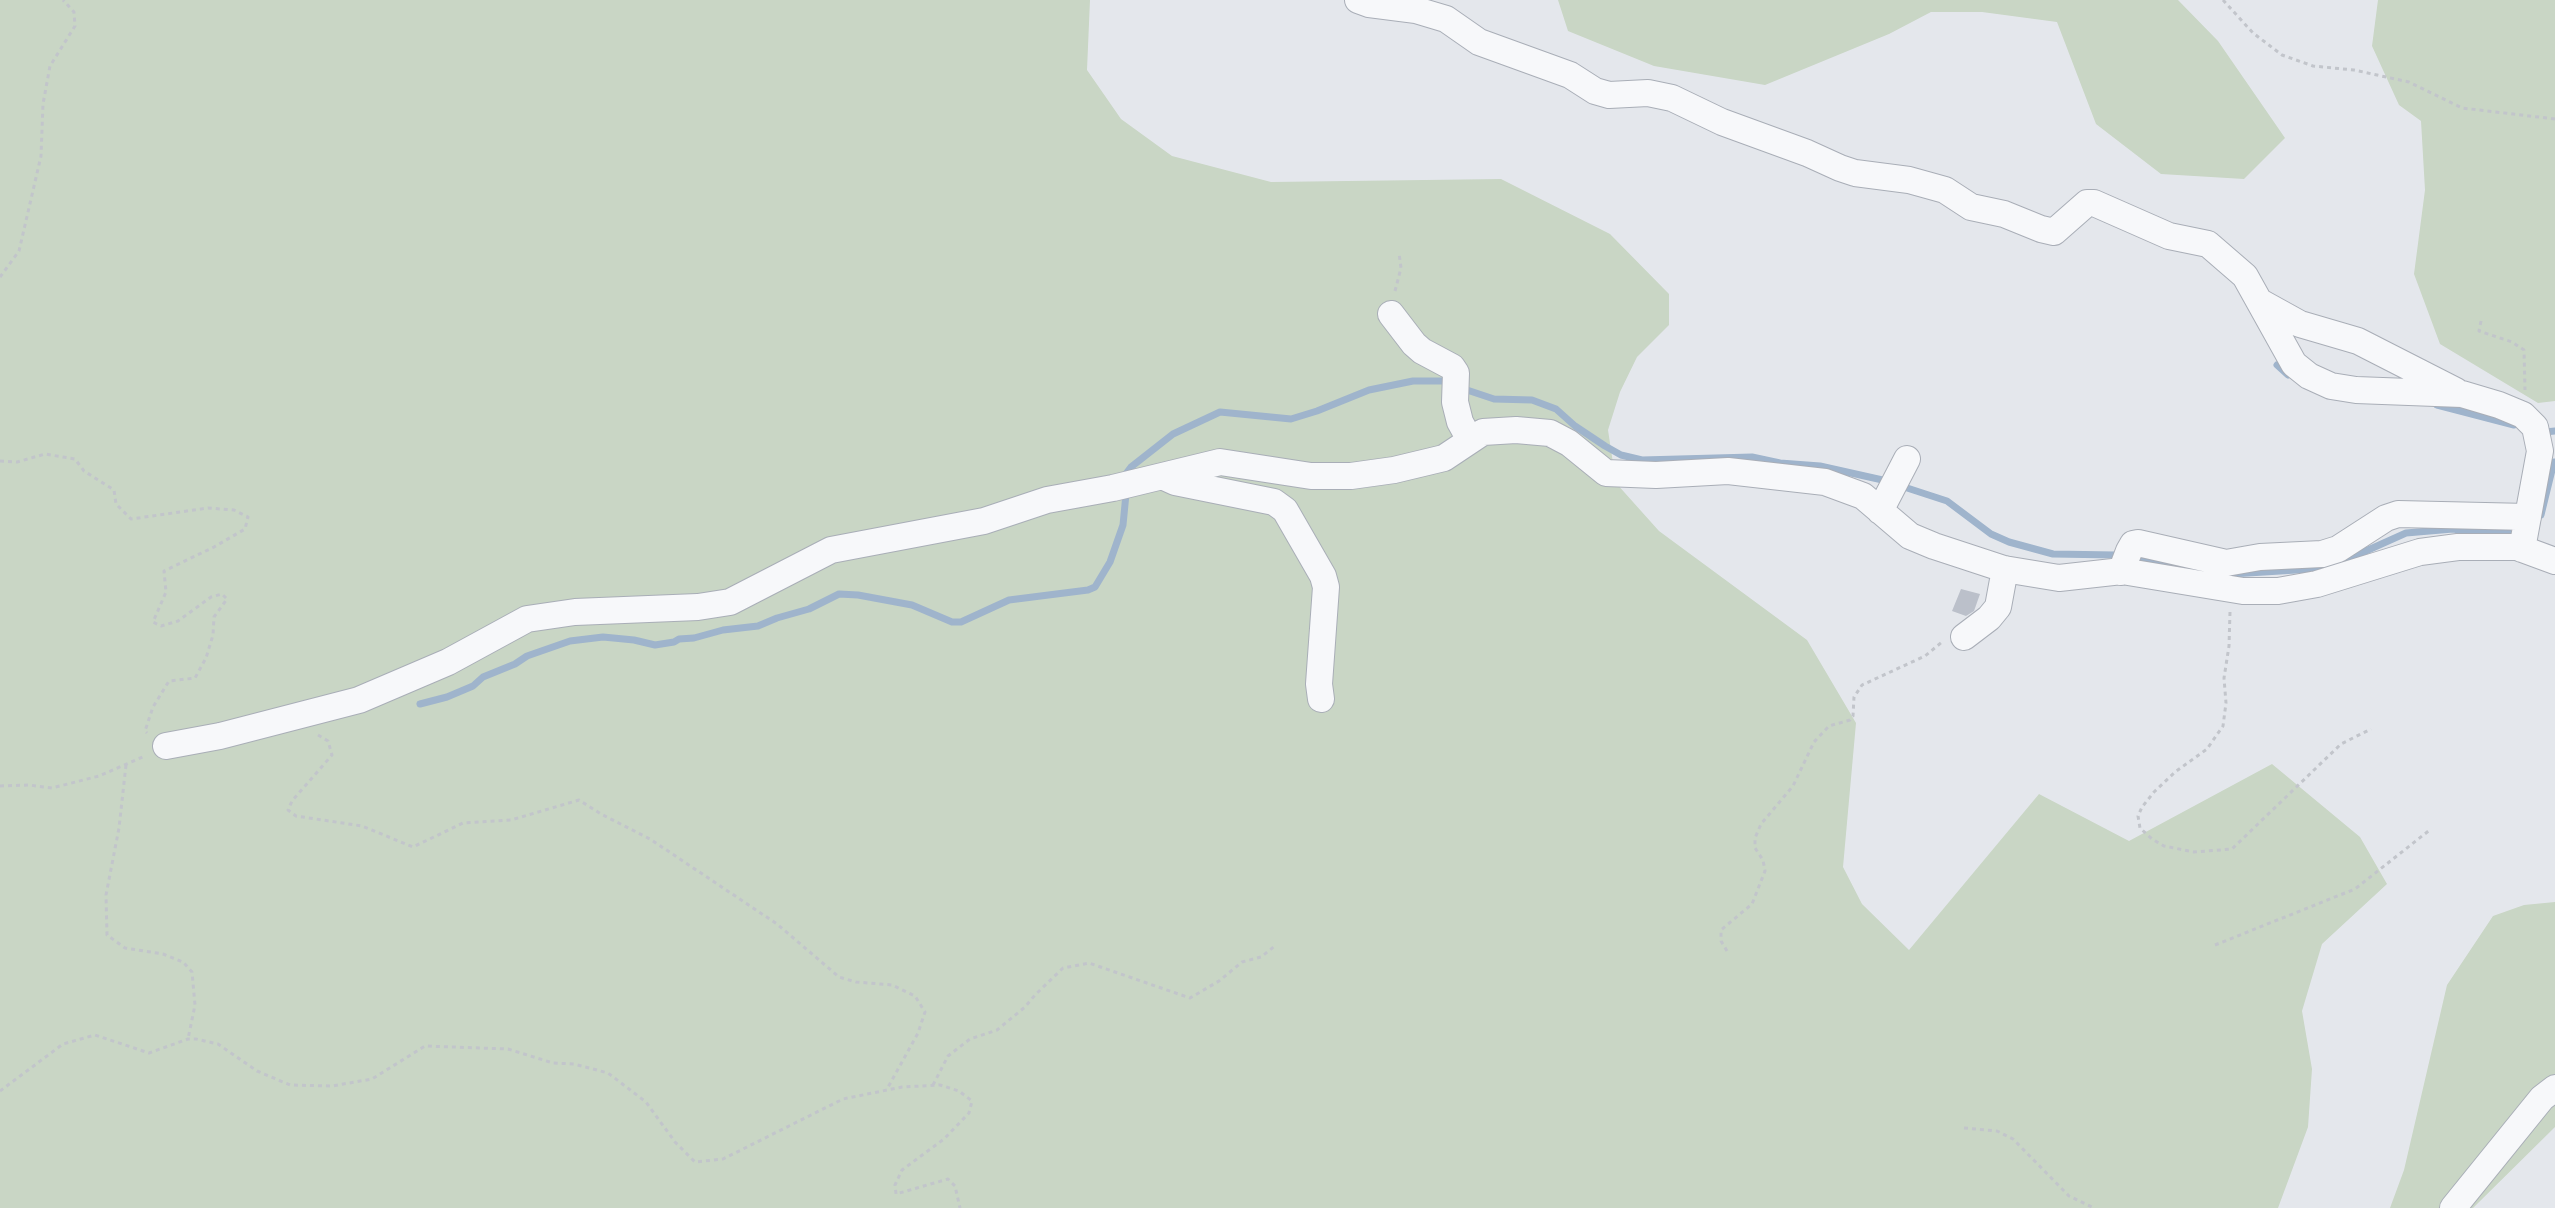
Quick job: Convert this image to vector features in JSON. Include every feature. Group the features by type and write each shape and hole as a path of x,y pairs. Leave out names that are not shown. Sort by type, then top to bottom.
{"street":[{"path":"1358,0 1369,4 1416,10 1446,19 1480,42 1570,75 1596,91 1609,95 1648,93 1672,98 1722,122 1806,153 1840,168 1856,173 1909,180 1945,190 1971,208 2004,214 2041,229 2054,232 2087,203 2094,203 2169,236 2208,244 2245,276 2262,303 2294,364 2309,376 2331,386 2356,390 2462,394"},
{"path":"2262,303 2300,324 2358,341 2462,394 2499,405 2523,415 2535,427 2548,450 2528,517 2522,549"},
{"path":"1391,314 1422,351 1452,367 1456,373 1455,402 1460,422 1470,440"},
{"path":"166,746 220,736 359,700 448,662 527,619 575,612 698,607 730,602 831,550 984,520 1047,500 1220,462 1311,476 1351,476 1394,470 1444,458 1483,432 1516,430 1550,434 1569,443 1606,473 1656,475 1728,471 1825,482 1863,496 1910,536 2006,569 2059,578 2121,572 2226,589 2278,591 2317,584 2420,552 2458,547 2522,549 2555,561"},
{"path":"1880,511 1907,459"},
{"path":"1163,476 1175,482 1274,502 1285,510 1324,576 1326,588 1319,684 1321,699"},
{"path":"2121,572 2133,544 2138,543 2226,563 2260,556 2330,552 2338,549 2386,518 2398,514 2528,517"},
{"path":"1964,637 1989,618 1998,607 2006,569"},
{"path":"2453,1208 2542,1098 2555,1088"}],"path":[{"path":"0,278 18,251 41,156 43,104 50,66 75,26 74,12 63,0"},
{"path":"2224,0 2253,33 2282,55 2313,66 2354,70 2409,82 2462,108 2555,119"},
{"path":"1391,314 1388,303 1400,279 1400,253"},
{"path":"2481,322 2479,331 2512,342 2524,350 2526,409 2523,415"},
{"path":"0,461 17,462 45,454 74,460 84,471 114,490 116,504 131,519 208,508 234,510 248,517 244,529 214,547 164,571 166,592 153,622 161,626 178,621 211,597 222,594 227,599 214,617 213,635 206,658 195,678 169,681 153,707 145,731 166,746 99,776 52,788 29,785 0,786"},
{"path":"2226,589 2230,612 2229,646 2224,678 2226,703 2223,726 2207,749 2176,772 2154,792 2138,816 2140,828 2164,846 2175,850 2194,852 2232,849 2341,744 2372,729"},
{"path":"1727,951 1721,941 1721,930 1752,904 1765,871 1763,860 1755,848 1755,838 1761,824 1793,786 1814,742 1829,726 1850,720 1853,716 1854,697 1862,685 1925,656 1947,639 1964,637"},
{"path":"286,719 328,741 332,755 292,801 288,810 296,816 362,826 413,847 463,823 511,820 580,800 601,814 650,840 777,924 839,977 856,982 892,985 915,996 925,1012 918,1033 886,1090"},
{"path":"126,765 119,828 106,895 107,934 125,948 163,954 183,962 192,972 196,1005 188,1038"},
{"path":"2215,945 2355,890 2431,829"},
{"path":"933,1085 948,1056 970,1039 997,1030 1025,1008 1034,995 1063,968 1089,963 1190,998 1219,981 1242,962 1261,957 1276,945"},
{"path":"0,1091 64,1044 95,1034 149,1053 188,1038 218,1044 258,1071 290,1085 332,1086 372,1079 425,1046 508,1049 553,1063 574,1064 608,1073 646,1102 675,1142 695,1162 723,1158 843,1100 886,1090 940,1085 959,1091 972,1101 969,1113 944,1139 902,1170 895,1185 896,1194 948,1179 955,1186 960,1208"},
{"path":"1964,1128 1997,1131 2012,1139 2069,1196 2094,1208"}],"green space":[{"path":"0,0 1090,0 1087,70 1121,119 1172,156 1271,182 1501,179 1610,234 1669,294 1669,325 1637,357 1620,392 1608,430 1616,483 1659,531 1807,640 1856,723 1843,867 1862,904 1909,950 2039,794 2129,841 2272,764 2360,837 2387,884 2322,944 2302,1011 2312,1069 2308,1127 2278,1208 0,1208"},
{"path":"1558,0 2178,0 2218,41 2285,138 2244,179 2161,174 2096,124 2057,22 1982,12 1931,12 1889,34 1765,85 1654,66 1568,31"},
{"path":"2378,0 2555,0 2555,401 2538,403 2440,344 2414,274 2425,190 2421,121 2399,105 2372,46"},
{"path":"2555,902 2555,1127 2473,1208 2390,1208 2404,1170 2447,985 2493,916 2524,905"}],"building":[{"path":"1961,589 1980,594 1974,611 1966,616 1952,611"}],"waterway":[{"path":"2277,365 2288,375"},
{"path":"1125,475 1131,467 1173,434 1220,412 1291,419 1317,411 1369,390 1413,381 1447,381"},
{"path":"1462,386 1467,390 1494,399 1532,400 1556,409 1575,426 1605,446 1621,455 1642,460 1752,457 1780,463 1820,466 1887,481"},
{"path":"2437,405 2514,425"},
{"path":"2545,432 2555,431"},
{"path":"2541,515 2554,462"},
{"path":"1901,486 1947,501 1991,534 2009,542 2053,554 2115,555"},
{"path":"420,704 447,697 473,686 483,677 515,664 527,656 570,641 603,637 634,640 655,645 674,642 679,639 694,638 723,630 758,626 777,618 809,609 839,594 858,595 912,605 952,622 961,622 1009,600 1088,590 1095,587 1110,562 1123,525 1126,494"},
{"path":"2232,574 2328,568 2406,533 2453,529 2472,532 2508,532"},
{"path":"2141,559 2197,569"}]}
